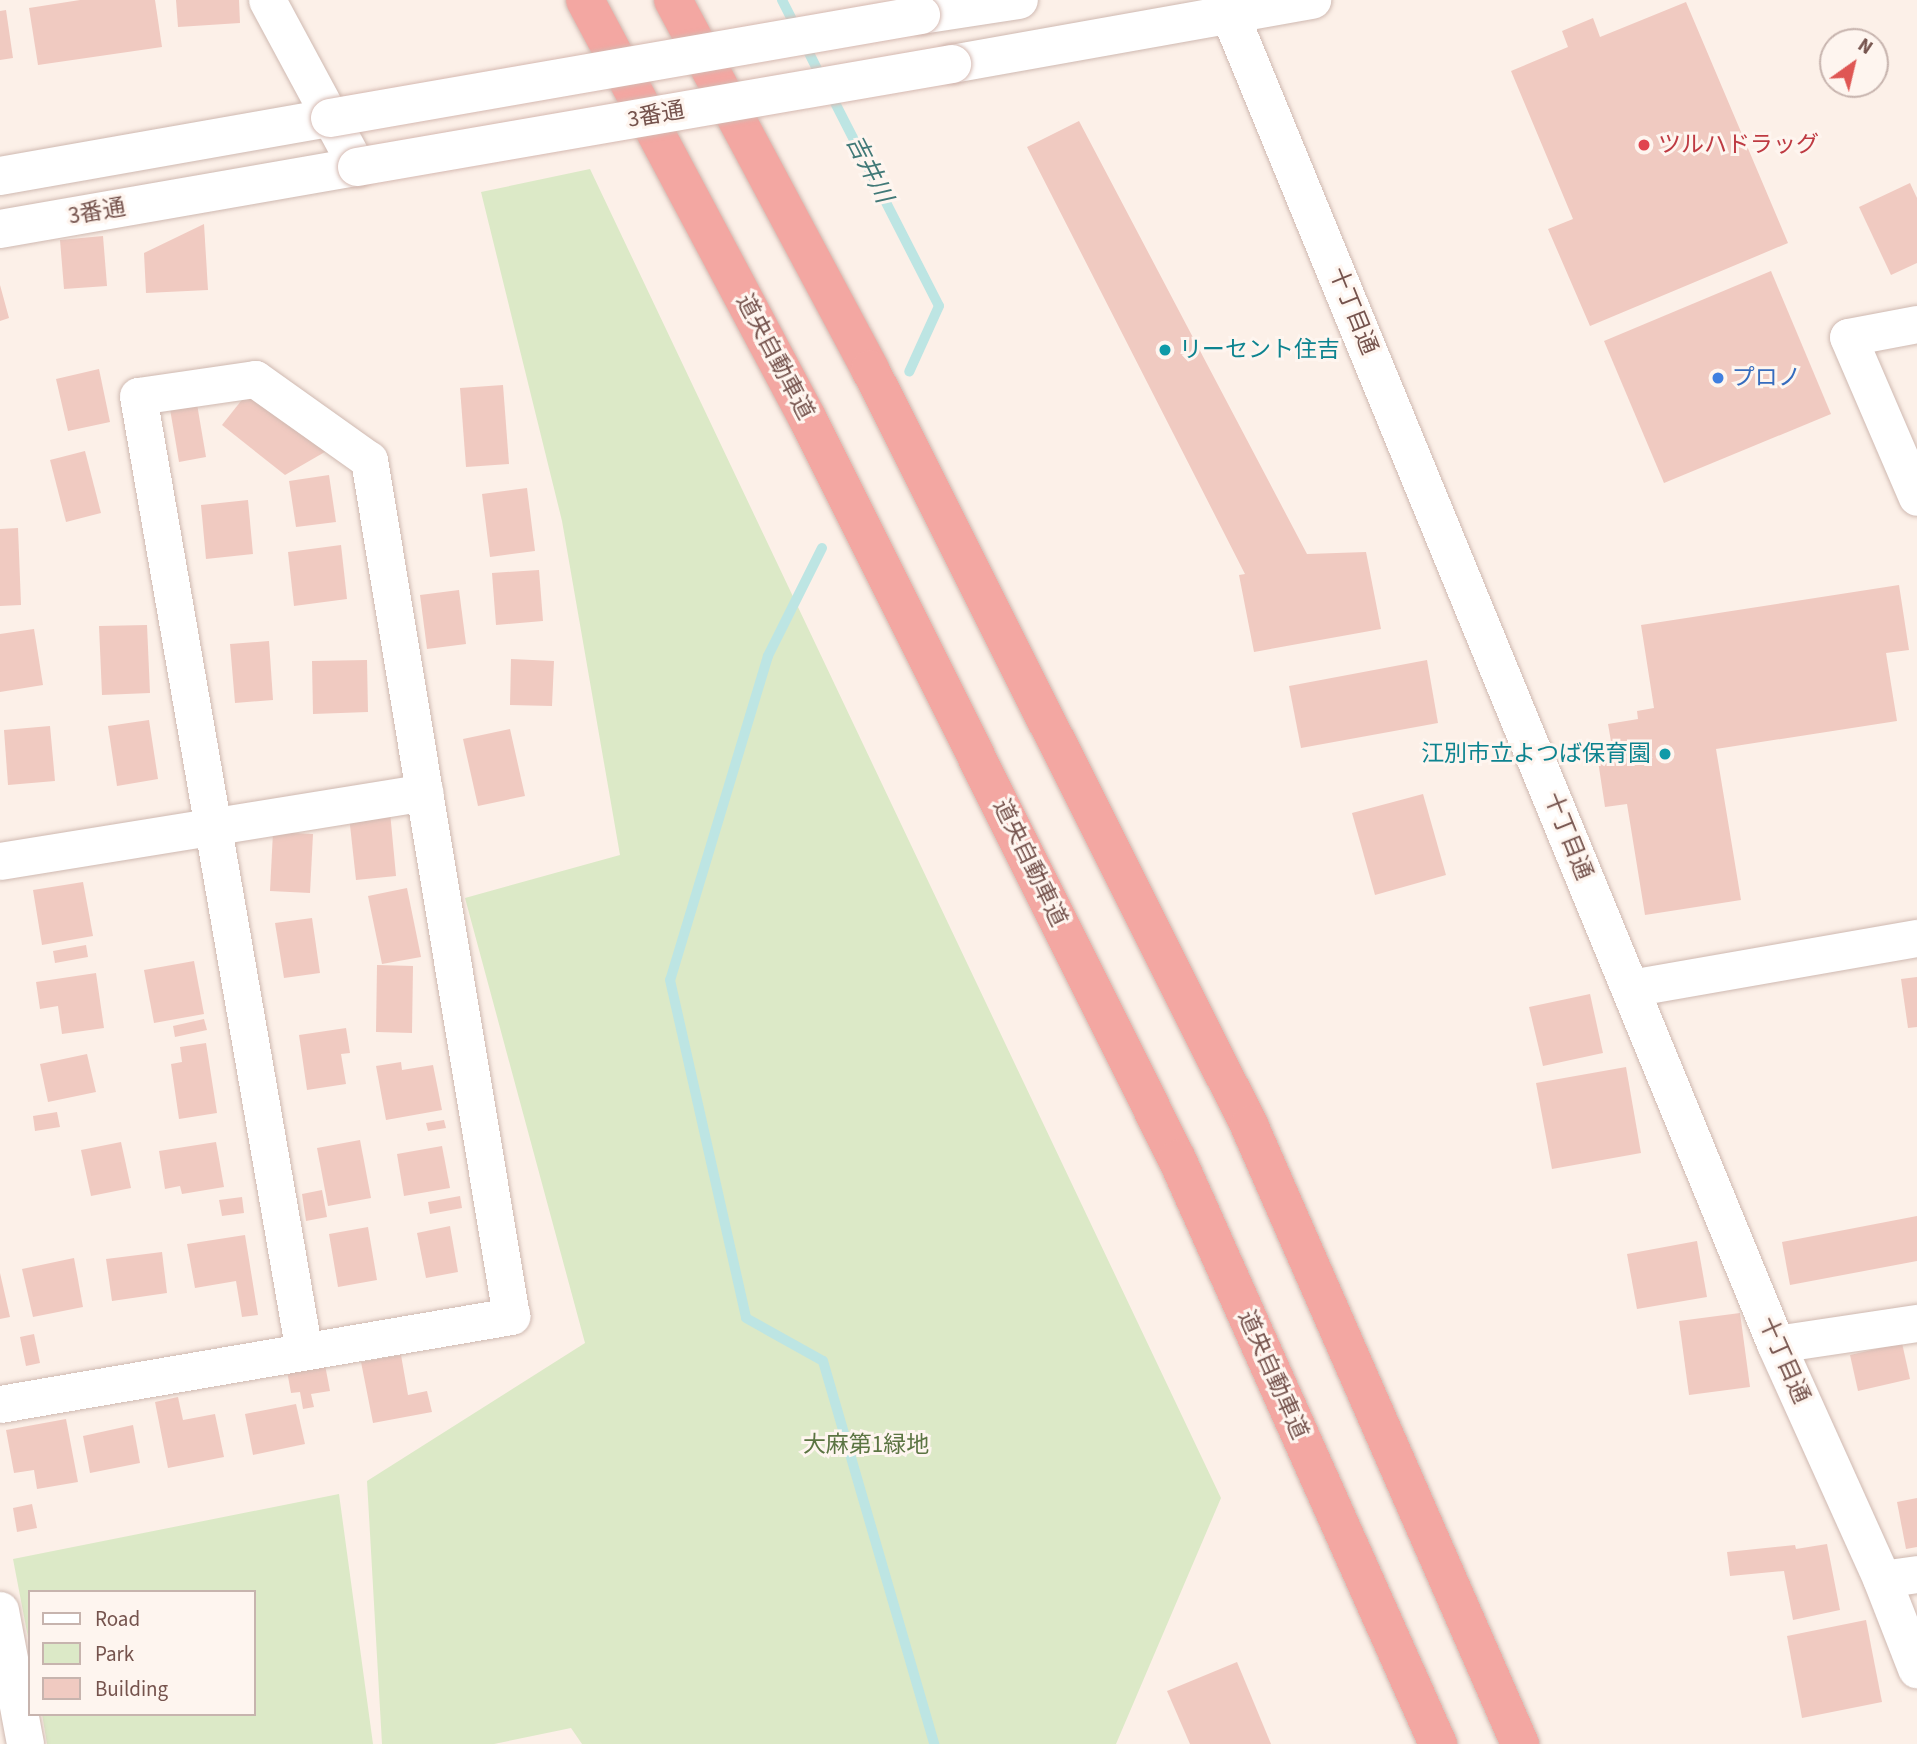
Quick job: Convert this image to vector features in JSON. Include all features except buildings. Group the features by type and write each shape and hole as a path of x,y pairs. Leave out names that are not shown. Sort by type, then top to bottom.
{"highway":[{"name":"道央自動車道","path":"586,0 807,416 1177,1159 1438,1744"},
{"path":"673,0 870,369 1249,1125 1520,1744"}],"street":[{"path":"267,0 357,167"},
{"path":"0,176 1019,0"},
{"name":"3番通","path":"0,229 952,64 1227,7 1312,0"},
{"name":"十丁目通","path":"1227,7 1776,1344 1900,1576 1917,1670"},
{"path":"1917,324 1848,337 1917,496"},
{"path":"0,1404 304,1352 511,1316 369,460 255,379 138,397 304,1352"},
{"path":"0,861 424,792"},
{"path":"1630,988 1917,938"},
{"path":"1776,1344 1917,1323"},
{"path":"2,1632 25,1744"}],"green space":[{"name":"大麻第1緑地","path":"590,169 1221,1498 1116,1744 582,1744 571,1728 494,1744 382,1744 367,1481 585,1343 465,898 620,855 562,521 481,192"},
{"path":"339,1494 373,1744 47,1744 42,1716 256,1716 256,1590 28,1590 28,1638 13,1559"}],"waterway":[{"name":"吉井川","path":"782,0 797,29"},
{"name":"吉井川","path":"804,43 822,79"},
{"name":"吉井川","path":"830,93 939,306 909,372"},
{"path":"822,548 768,656 670,980 746,1318 823,1361 934,1744"}],"place":[{"name":"ツルハドラッグ","path":"1644,145"},
{"name":"リーセント住吉","path":"1165,350"},
{"name":"プロノ","path":"1718,378"},
{"name":"江別市立よつば保育園","path":"1665,754"}]}
